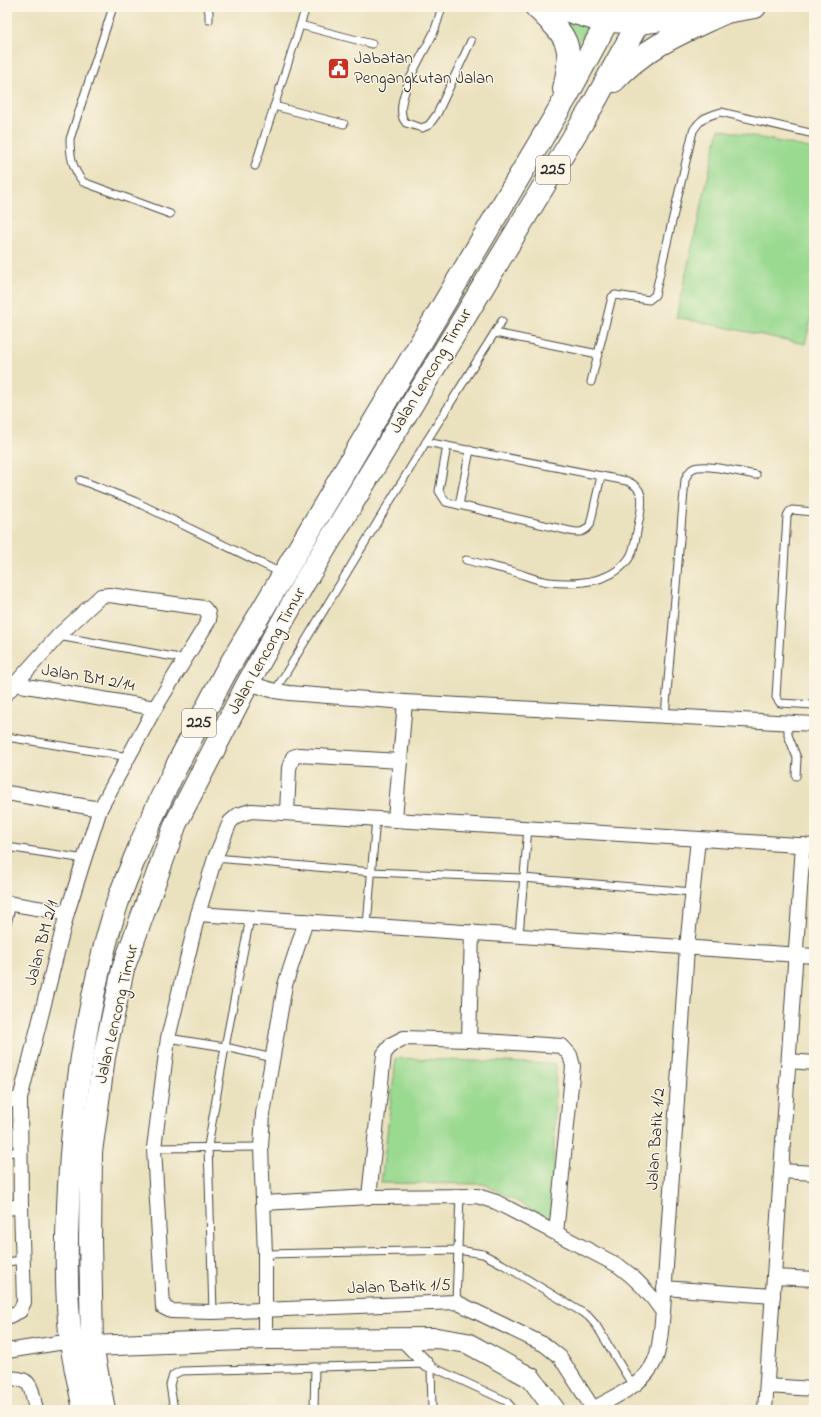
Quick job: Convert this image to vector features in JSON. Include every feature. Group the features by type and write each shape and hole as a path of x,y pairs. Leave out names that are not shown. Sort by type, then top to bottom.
{"main road":[{"path":"536,7 560,30 569,51 569,66 559,110"},
{"path":"555,7 588,18 611,14 643,15 726,12 755,7"},
{"path":"594,103 636,60 645,53 666,40 726,12"},
{"name":"Jalan Lencong Timur","path":"84,1410 81,1344 67,1258 71,1140 83,1047 101,961 114,912 145,833 188,744 226,673 559,110 611,14"},
{"name":"Jalan Lencong Timur","path":"104,1410 81,1344 90,1240 91,1152 104,1057 123,968 176,823 248,683 304,583 594,103 643,15"}],"street":[{"name":"Jalan BM 2/1","path":"7,1317 20,1311 24,1302 22,1260 14,1207 14,1100 67,913 100,809 155,708 209,620 208,613 204,608 109,595 101,596 58,636"},
{"path":"11,689 58,636"},
{"path":"248,683 275,691 405,702 814,724"},
{"name":"Jalan BM 2/14","path":"11,689 155,708"},
{"path":"395,819 405,702"},
{"path":"287,813 288,768 292,757 299,755 400,761"},
{"path":"7,793 100,809"},
{"path":"154,1148 168,1038 198,914 215,858 230,822 238,815 252,811 809,846 796,954 765,1410"},
{"name":"Jalan Batik 1/2","path":"594,1409 633,1386 648,1374 656,1360 663,1312 687,947 698,839"},
{"path":"10,904 67,913"},
{"path":"198,914 814,956"},
{"path":"265,1339 264,1203 261,1147 263,1114 285,985 306,921"},
{"path":"469,1040 472,932"},
{"path":"369,1197 384,1054 392,1044 404,1038 469,1040 562,1046 570,1055 573,1066 556,1233"},
{"path":"789,1061 814,1063"},
{"name":"Jalan Batik 1/5","path":"154,1148 163,1307 171,1311 212,1312 456,1302 545,1345 560,1357 594,1409"},
{"path":"781,1171 814,1173"},
{"path":"264,1203 369,1197 460,1195 486,1197 618,1266 636,1278 650,1292 663,1312"},
{"path":"774,1276 814,1279"},
{"path":"664,1288 773,1296"},
{"path":"7,1351 81,1344 265,1339 437,1338 468,1343 531,1378 555,1410"},
{"path":"402,1339 429,1364"},
{"path":"13,1378 25,1380 29,1385 36,1410"},
{"path":"767,1386 814,1389"}],"lane":[{"path":"112,7 70,139 72,162 76,173 83,182 170,214"},
{"path":"207,7 209,12 209,20"},
{"path":"255,166 306,7"},
{"path":"442,7 434,33 416,67 403,98 401,115 406,123 422,128 429,125 437,114 471,41"},
{"path":"300,25 372,44"},
{"path":"274,106 344,124"},
{"path":"591,382 612,297 614,295 649,300 655,295 693,131 699,121 709,115 721,112 814,134"},
{"path":"275,691 426,442 502,321"},
{"path":"495,333 598,354"},
{"path":"426,442 636,484 642,496 641,512 631,554 622,566 612,573 596,580 575,583 547,582 466,560"},
{"path":"447,446 439,491 446,502 580,533 586,531 590,526 601,476"},
{"path":"459,505 470,450"},
{"path":"665,716 685,480 688,472 694,468 703,466 756,475"},
{"path":"80,480 134,501 285,575"},
{"path":"814,512 792,510 788,512 787,516 776,697 780,703 814,705"},
{"path":"58,636 185,659"},
{"path":"788,723 788,735 797,758 796,776"},
{"path":"7,737 129,756"},
{"path":"367,925 376,818"},
{"path":"519,935 528,828"},
{"path":"7,847 84,859"},
{"path":"215,858 372,872 523,878 693,892"},
{"path":"7,924 10,904"},
{"path":"212,1312 208,1146 225,1047 250,918"},
{"path":"168,1038 225,1047 273,1058"},
{"path":"154,1148 208,1146 261,1147"},
{"path":"456,1302 460,1195"},
{"path":"265,1254 458,1250 483,1254 588,1316 596,1325 633,1386"},
{"path":"7,1262 22,1260"},
{"path":"429,1364 432,1410"},
{"path":"174,1410 170,1385 173,1375 181,1372 429,1364 506,1401 514,1410"},
{"path":"314,1410 315,1367"}],"green space":[{"path":"560,17 589,25 573,51"},
{"path":"719,129 814,149 814,306 805,344 676,317"},
{"path":"396,1058 556,1064 552,1220 484,1184 381,1183"}],"place":[{"name":"Jabatan Pengangkutan Jalan","path":"339,68"}]}
